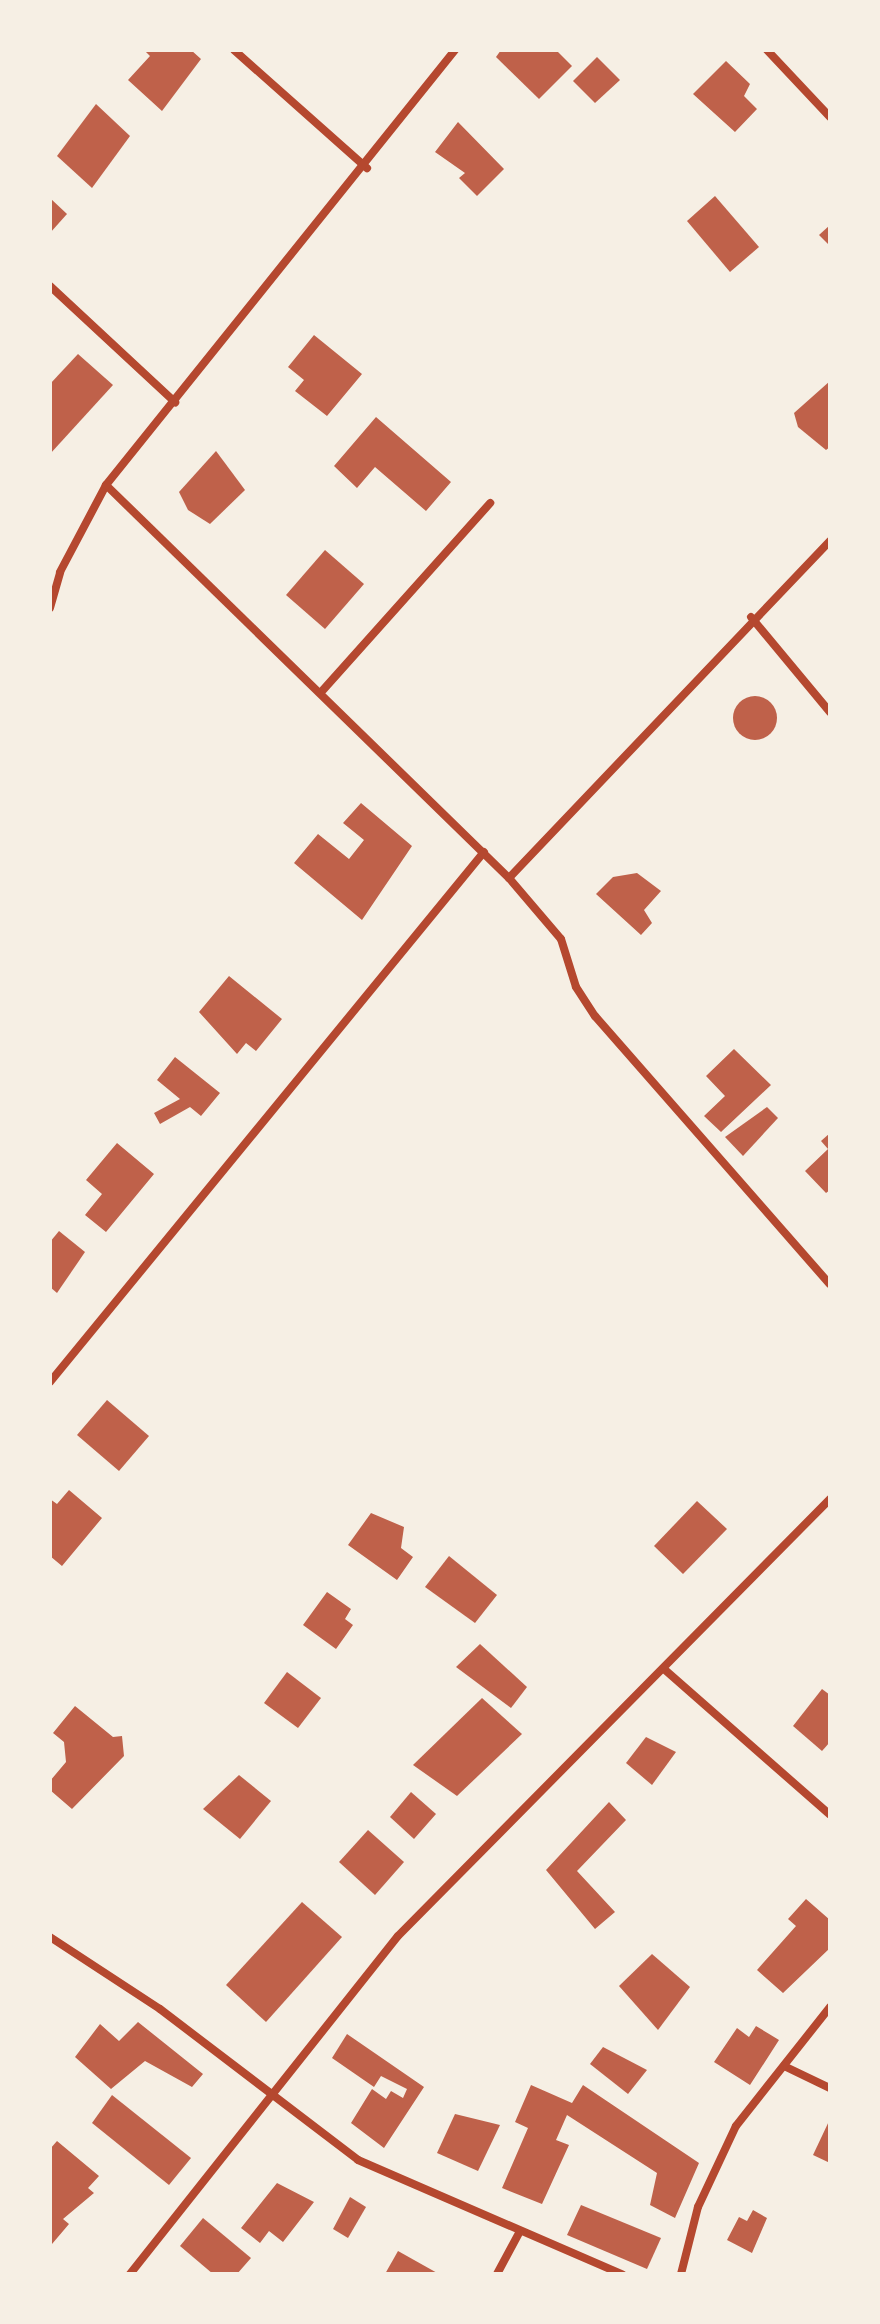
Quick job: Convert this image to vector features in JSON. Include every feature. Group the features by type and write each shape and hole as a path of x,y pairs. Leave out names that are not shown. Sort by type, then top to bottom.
{"street":[{"path":"234,50 367,168"},
{"path":"50,608 60,572 106,485 367,168 455,50"},
{"path":"767,50 830,117"},
{"path":"50,286 175,402"},
{"path":"106,485 323,690 509,878 561,939 595,1016 830,1284"},
{"path":"323,690 490,503"},
{"path":"509,878 751,617 830,541"},
{"path":"751,617 830,712"},
{"path":"50,1382 484,852"},
{"path":"130,2274 398,1936 830,1499"},
{"path":"664,1669 830,1815"},
{"path":"50,1937 160,2009 358,2160 519,2233 622,2274"},
{"path":"681,2274 698,2207 736,2126 830,2007"},
{"path":"784,2066 830,2088"},
{"path":"497,2274 519,2233"}],"building":[{"path":"144,50 191,50 201,59 162,111 128,80 150,56"},
{"path":"501,50 557,51 572,66 539,99 496,57"},
{"path":"597,57 620,80 595,103 573,81"},
{"path":"726,61 750,84 744,96 757,109 735,132 693,94"},
{"path":"96,104 130,136 92,188 57,156"},
{"path":"458,122 504,169 477,196 459,178 465,173 435,152"},
{"path":"715,196 759,247 730,272 687,221"},
{"path":"50,198 67,214 50,233"},
{"path":"830,225 830,246 819,235"},
{"path":"314,335 362,374 327,416 295,391 304,380 288,367"},
{"path":"78,354 113,385 50,454 50,384"},
{"path":"830,381 830,447 826,450 798,427 794,413"},
{"path":"376,417 451,482 426,511 375,467 357,488 334,466"},
{"path":"216,451 245,490 210,524 188,510 179,492"},
{"path":"325,550 364,584 325,629 286,595"},
{"path":"755,696 770,703 777,718 770,733 755,740 740,733 733,718 740,703"},
{"path":"361,803 412,846 362,920 294,863 318,834 349,859 364,840 343,823"},
{"path":"637,873 661,891 644,910 652,923 641,935 596,894 613,877"},
{"path":"229,976 282,1019 256,1051 246,1043 237,1054 199,1012"},
{"path":"734,1049 771,1085 721,1132 704,1116 725,1096 706,1076"},
{"path":"175,1057 220,1093 201,1116 190,1107 160,1124 154,1113 180,1099 157,1080"},
{"path":"767,1107 778,1118 743,1156 725,1137"},
{"path":"830,1133 830,1190 826,1193 805,1171 828,1149 821,1141"},
{"path":"117,1143 154,1174 106,1232 85,1215 102,1194 86,1180"},
{"path":"59,1231 85,1252 57,1293 50,1287 50,1242"},
{"path":"107,1400 149,1436 119,1471 77,1435"},
{"path":"69,1490 102,1518 62,1566 50,1556 50,1499 57,1504"},
{"path":"697,1501 727,1529 683,1574 654,1546"},
{"path":"371,1513 404,1527 401,1548 413,1557 397,1580 348,1545"},
{"path":"449,1556 497,1595 475,1623 425,1587"},
{"path":"327,1592 351,1609 345,1619 353,1625 336,1649 303,1625"},
{"path":"480,1644 527,1687 511,1708 456,1667"},
{"path":"287,1672 321,1698 298,1728 264,1703"},
{"path":"822,1689 830,1695 830,1742 822,1751 793,1726"},
{"path":"482,1698 522,1734 457,1796 413,1765"},
{"path":"75,1706 113,1737 122,1736 124,1756 72,1809 50,1790 50,1781 66,1762 64,1742 53,1733"},
{"path":"646,1737 676,1752 652,1785 626,1763"},
{"path":"239,1775 271,1801 240,1839 203,1809"},
{"path":"411,1792 436,1814 414,1839 390,1817"},
{"path":"609,1802 626,1820 577,1871 615,1912 595,1929 546,1870"},
{"path":"368,1830 404,1862 375,1895 339,1862"},
{"path":"806,1899 830,1920 830,1948 783,1993 757,1970 796,1926 788,1919"},
{"path":"302,1902 342,1937 266,2022 226,1985"},
{"path":"652,1954 690,1987 658,2030 619,1986"},
{"path":"138,2022 203,2074 192,2087 145,2061 111,2089 75,2057 100,2024 119,2041"},
{"path":"756,2026 779,2040 750,2085 714,2062 737,2028 749,2037"},
{"path":"347,2034 424,2087 384,2148 351,2123 372,2089 386,2099 391,2091 403,2098 407,2089 381,2076 374,2087 332,2058"},
{"path":"603,2047 647,2070 628,2094 590,2064"},
{"path":"531,2085 572,2103 583,2085 699,2163 675,2218 650,2205 657,2173 567,2115 556,2140 569,2145 542,2204 502,2188 528,2128 515,2122"},
{"path":"112,2095 191,2158 169,2185 92,2123"},
{"path":"455,2114 500,2125 478,2171 437,2153"},
{"path":"830,2119 830,2163 813,2155"},
{"path":"57,2141 99,2176 88,2188 94,2193 63,2219 69,2224 52,2244 50,2149"},
{"path":"277,2183 314,2202 283,2242 269,2231 260,2243 241,2228"},
{"path":"350,2197 366,2207 348,2238 333,2229"},
{"path":"581,2205 661,2238 647,2269 567,2235"},
{"path":"753,2210 767,2218 752,2253 727,2240 739,2217 747,2221"},
{"path":"203,2218 251,2258 237,2274 213,2274 180,2246"},
{"path":"398,2251 439,2274 385,2274"}]}
